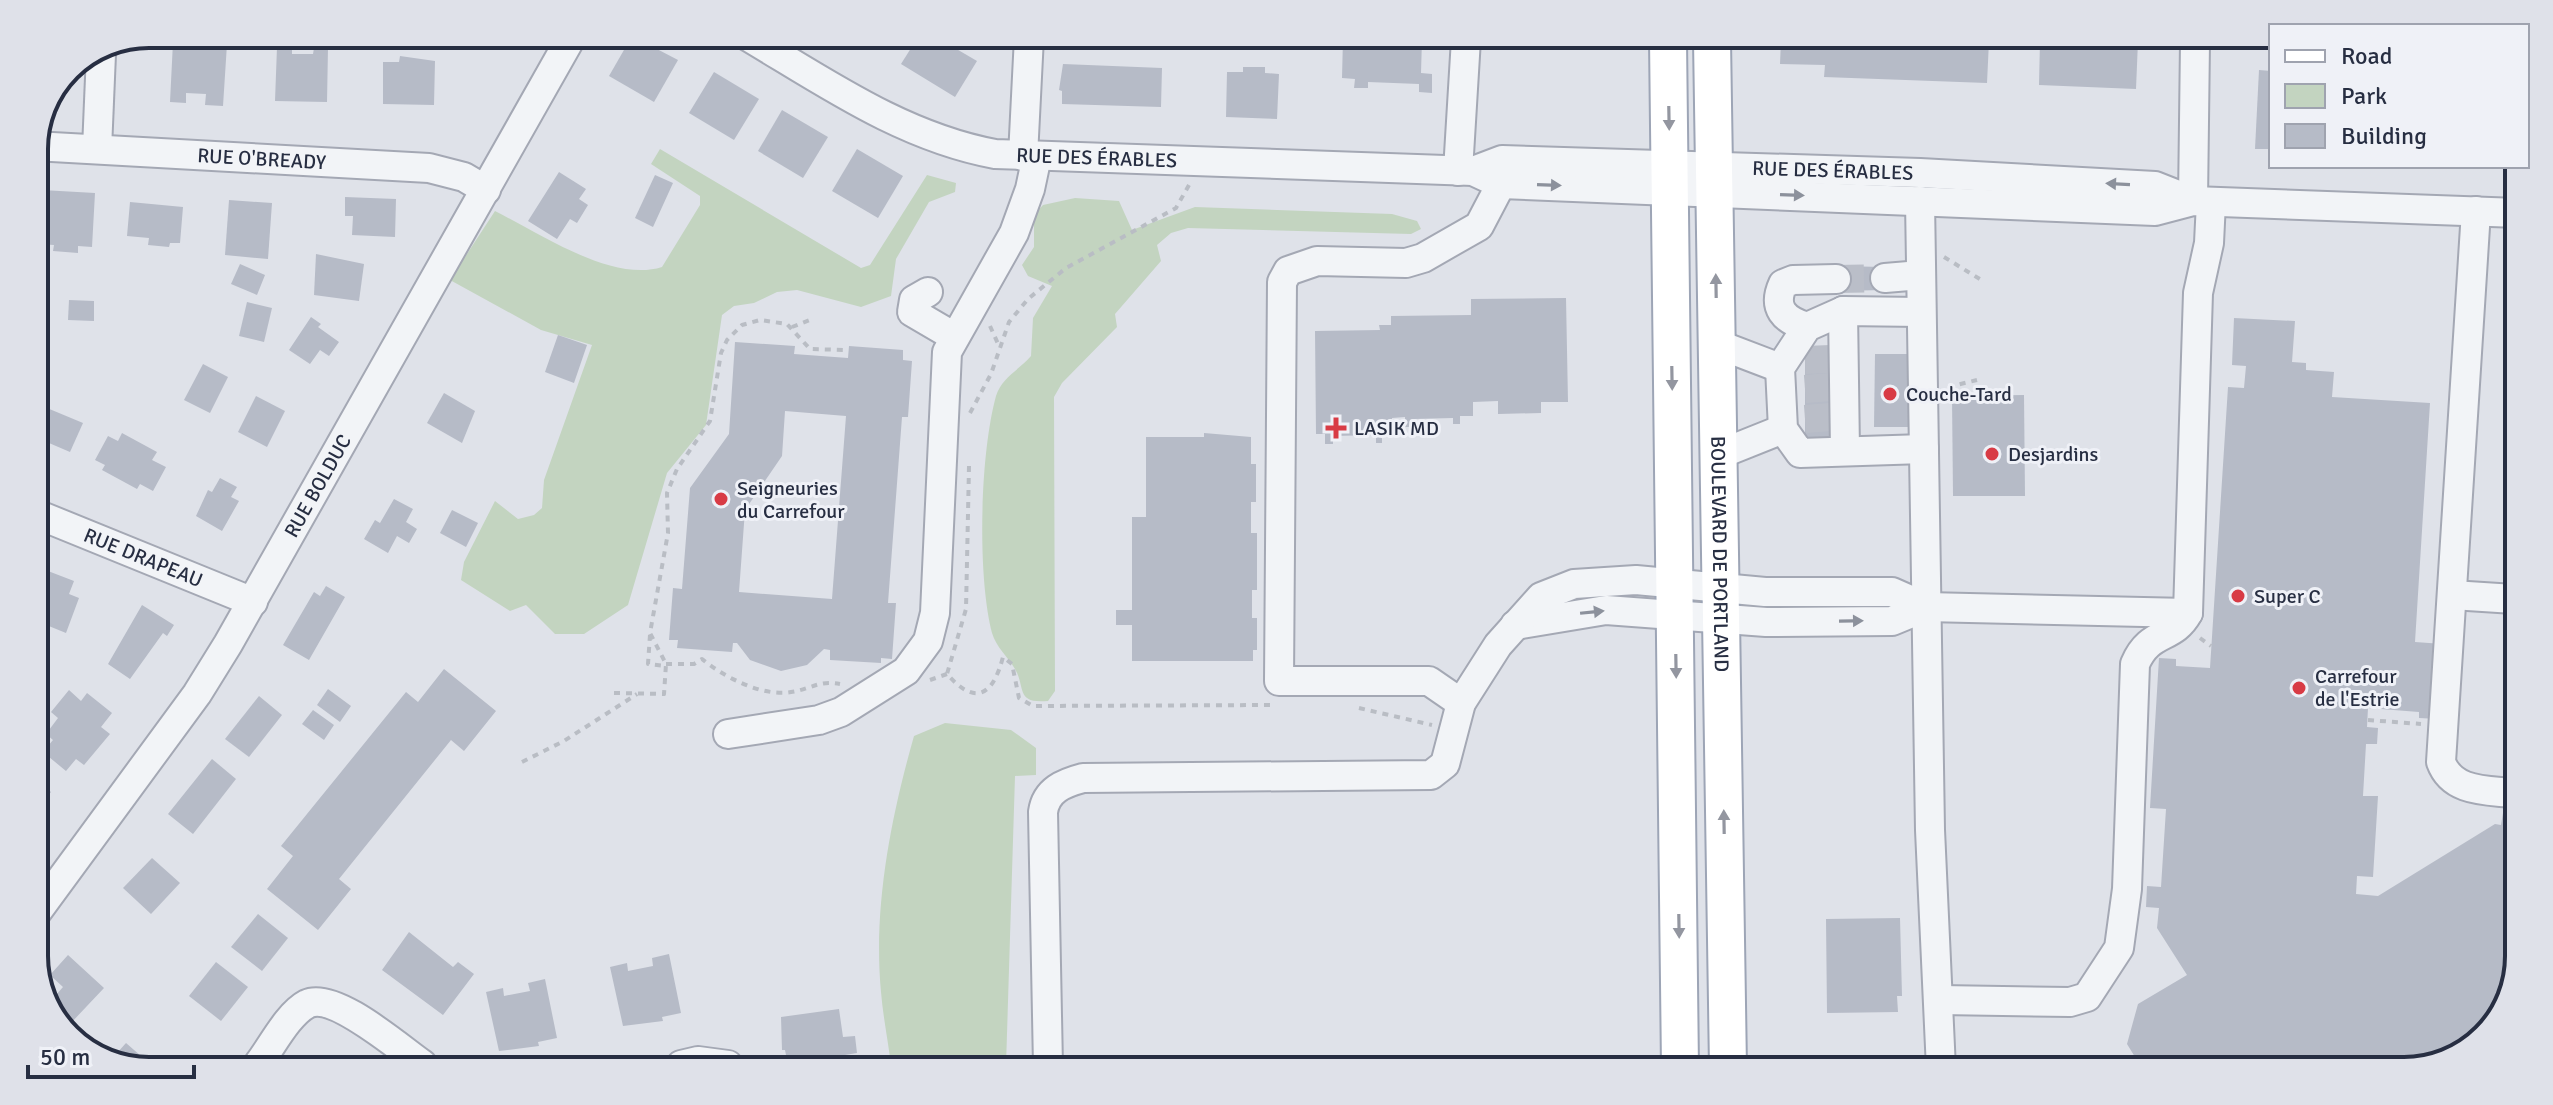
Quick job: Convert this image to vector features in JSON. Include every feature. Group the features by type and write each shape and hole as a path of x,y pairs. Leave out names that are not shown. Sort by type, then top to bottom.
{"main road":[{"path":"1668,48 1680,1057"},
{"name":"BOULEVARD DE PORTLAND","path":"1712,48 1728,1057"}],"street":[{"name":"RUE BOLDUC","path":"48,897 197,694 253,602 565,48"},
{"name":"RUE DES ÉRABLES","path":"767,48 851,98 926,136 970,149 1030,156 1466,171 1501,184 1670,178"},
{"path":"728,734 819,720 841,712 906,671 928,641 935,613 944,368 953,336 1014,233 1030,189 1029,48"},
{"path":"1466,48 1466,171"},
{"path":"1940,1000 2070,1002 2087,997 2119,948 2127,889 2135,664 2141,649 2155,637 2181,626 2188,613 2198,293 2209,243 2202,202 2195,48"},
{"path":"97,149 101,61"},
{"name":"RUE O'BREADY","path":"48,147 429,168 464,177 486,190"},
{"name":"RUE DES ÉRABLES","path":"1466,171 1502,160 1920,201 2155,211 2202,202 2505,212"},
{"name":"RUE DES ÉRABLES","path":"1714,180 1920,173 2155,186 2202,202"},
{"path":"1461,703 1429,681 1279,681 1282,282 1288,271 1317,261 1406,263 1423,258 1479,226 1501,184"},
{"path":"1920,201 1930,830 1941,1057"},
{"path":"2476,211 2441,762 2445,772 2456,782 2475,789 2505,792"},
{"path":"1885,278 1921,275"},
{"path":"1836,279 1793,280 1783,284 1778,295 1781,313 1790,322 1807,327 1843,311 1921,312"},
{"path":"928,292 914,300 912,312 953,336"},
{"path":"1809,420 1811,373 1843,311"},
{"path":"1807,327 1811,373 1809,420 1800,453 1924,449"},
{"path":"1717,344 1811,373"},
{"path":"1718,455 1809,420"},
{"path":"1809,420 1845,451"},
{"name":"RUE DRAPEAU","path":"48,519 253,602"},
{"path":"1048,1057 1043,812 1049,794 1064,783 1083,778 1431,775 1445,764 1461,703 1515,625 1541,597 1574,584 1636,580 1675,599 1720,603 1765,592 1892,592 1926,607 2188,613"},
{"path":"2452,595 2505,598"},
{"path":"264,1057 297,1013 308,1004 320,1002 346,1011 412,1057"}],"path":[{"path":"969,421 991,374 1009,322 1028,299 1066,268 1176,208 1189,189 1193,162"},
{"path":"1921,243 1983,281"},
{"path":"810,320 792,327 751,322 727,340 721,353 710,421 677,469 667,493 668,533 650,633 648,664 694,664 702,659 716,670 770,693 796,691 821,681 884,685"},
{"path":"792,327 800,341 810,349 845,350"},
{"path":"968,463 966,609 947,674 960,689 976,694 987,692 997,681 1003,657 1012,664 1019,698 1033,706 1283,705"},
{"path":"614,693 664,694 666,665 650,633"},
{"path":"522,762 577,733 638,693"},
{"path":"1345,705 1454,731"},
{"path":"2368,720 2443,726"}],"green space":[{"path":"660,149 861,268 870,265 927,175 956,183 955,192 929,202 896,259 891,296 861,307 797,290 777,292 754,303 734,306 722,315 706,425 667,473 628,605 584,634 555,634 526,605 510,611 461,580 464,562 495,501 518,519 534,515 542,508 544,480 592,345 541,330 450,280 495,211 554,243 599,262 642,270 662,267 700,205 700,196 651,164"},
{"path":"1075,198 1119,201 1132,230 1195,207 1392,214 1417,221 1421,229 1411,234 1188,228 1171,233 1157,245 1161,261 1115,314 1117,327 1062,383 1054,397 1055,691 1048,701 1038,701 1030,700 1023,693 1015,669 992,633 982,548 984,481 996,396 1006,379 1031,356 1033,318 1052,286 1028,276 1022,265 1034,247 1034,215 1043,205"},
{"path":"945,723 1011,730 1036,748 1036,775 1015,776 1006,1057 890,1057 879,960 882,895 891,830 914,736"}],"building":[{"path":"173,48 227,48 223,106 205,105 206,94 186,93 186,103 170,102"},
{"path":"277,48 292,48 292,54 313,54 314,48 328,48 327,102 275,101"},
{"path":"625,48 655,48 678,60 654,102 609,76"},
{"path":"911,48 955,48 977,61 955,97 901,64"},
{"path":"1343,48 1422,48 1421,73 1432,74 1432,93 1419,92 1419,84 1368,82 1368,88 1354,88 1355,79 1342,78"},
{"path":"1781,48 1989,48 1987,83 1824,77 1825,65 1780,64"},
{"path":"2040,48 2138,48 2136,89 2039,85"},
{"path":"400,56 435,61 434,105 383,104 383,62 399,62"},
{"path":"1063,64 1162,68 1161,107 1062,104 1062,91 1059,90"},
{"path":"1243,67 1265,67 1265,73 1279,74 1277,119 1226,117 1227,72 1243,72"},
{"path":"2259,70 2269,71 2269,149 2255,149"},
{"path":"714,72 759,99 734,140 689,113"},
{"path":"782,110 828,137 803,178 758,151"},
{"path":"857,149 903,176 878,218 832,191"},
{"path":"559,172 586,189 579,199 588,205 577,223 570,219 557,239 528,221"},
{"path":"655,175 673,183 653,227 635,218"},
{"path":"48,190 95,193 92,247 78,246 78,253 53,251 54,245 48,245"},
{"path":"345,197 396,199 395,237 352,235 353,216 345,216"},
{"path":"229,200 272,203 268,259 225,255"},
{"path":"130,202 183,207 180,243 170,243 169,247 148,245 149,238 127,236"},
{"path":"316,254 364,264 359,301 314,295"},
{"path":"240,264 265,275 257,295 231,284"},
{"path":"1836,266 1885,267 1885,290 1835,291"},
{"path":"1566,298 1568,402 1541,402 1541,413 1498,414 1498,401 1473,402 1473,416 1460,416 1460,424 1453,424 1453,418 1414,419 1414,427 1405,427 1405,417 1392,418 1392,434 1382,435 1382,443 1376,443 1376,435 1333,436 1333,444 1325,444 1325,434 1316,434 1315,331 1380,330 1379,325 1391,325 1391,316 1471,315 1471,299"},
{"path":"69,300 94,301 94,321 68,320"},
{"path":"247,302 272,308 264,342 239,336"},
{"path":"311,317 321,324 318,327 339,342 329,356 320,350 310,364 289,350"},
{"name":"Carrefour de l'Estrie","path":"2234,318 2295,321 2292,362 2306,363 2306,370 2334,372 2332,397 2430,403 2415,642 2443,644 2438,719 2419,718 2419,712 2368,708 2367,727 2378,728 2377,744 2366,744 2363,796 2378,796 2373,877 2357,876 2356,894 2378,896 2495,824 2501,825 2505,813 2503,976 2484,1018 2460,1040 2437,1052 2404,1057 2135,1057 2127,1044 2138,1004 2187,975 2157,928 2159,908 2146,907 2147,886 2161,887 2166,809 2150,808 2159,658 2176,659 2176,666 2210,668 2228,387 2244,388 2246,366 2232,365"},
{"path":"558,335 587,345 574,383 545,372"},
{"name":"Seigneuries du Carrefour","path":"735,342 795,346 794,354 848,358 849,346 903,350 903,360 912,361 908,417 902,417 888,603 896,603 892,659 881,658 881,663 830,660 830,650 824,649 807,665 781,671 750,660 737,643 733,643 732,652 677,648 678,640 669,640 673,588 682,589 690,488 729,434","holes":["785,411 846,416 832,599 739,592 745,510 782,456"]},
{"path":"1805,346 1831,346 1831,440 1805,440"},
{"name":"Couche-Tard","path":"1875,354 1908,354 1908,427 1874,427"},
{"path":"203,364 228,377 210,413 184,400"},
{"path":"444,393 475,411 462,443 427,423"},
{"path":"2024,395 2025,496 1953,496 1952,396"},
{"path":"256,396 285,411 267,447 238,432"},
{"path":"48,408 83,423 70,452 48,443"},
{"path":"122,433 157,452 152,460 166,467 153,491 140,484 137,489 102,470 105,465 95,460 108,436 118,441"},
{"path":"1204,433 1251,437 1251,464 1256,464 1256,502 1251,502 1251,533 1257,533 1257,590 1252,590 1252,618 1257,618 1257,650 1253,650 1253,661 1132,661 1132,625 1116,625 1116,610 1132,610 1132,517 1146,517 1146,437 1204,437"},
{"path":"220,478 237,487 231,497 239,501 222,531 196,516 208,490 212,492"},
{"path":"394,499 413,509 406,522 417,529 409,543 397,536 388,553 364,539 375,520 380,523"},
{"path":"452,510 478,523 466,547 440,533"},
{"path":"48,571 74,581 69,594 79,598 66,633 48,626"},
{"path":"326,586 345,597 309,660 283,645 314,592 320,596"},
{"path":"142,605 174,625 167,636 163,633 130,679 108,664"},
{"path":"444,669 496,711 464,751 451,740 339,879 351,889 318,930 267,889 293,856 281,846 406,692 418,702"},
{"path":"328,689 351,706 340,722 317,705"},
{"path":"69,690 81,701 87,693 112,713 101,727 110,734 84,765 76,759 66,771 48,756 48,746 53,740 48,731 58,718 51,712"},
{"path":"259,696 282,715 249,757 225,739"},
{"path":"313,710 334,725 324,740 302,724"},
{"path":"212,759 236,779 193,834 168,814"},
{"path":"152,858 180,883 151,914 123,888"},
{"path":"258,914 288,938 262,971 231,947"},
{"path":"1900,918 1902,996 1897,996 1898,1012 1827,1013 1826,919"},
{"path":"409,932 453,967 458,962 474,974 443,1015 382,970"},
{"path":"669,954 681,1013 662,1017 663,1021 623,1026 610,967 627,963 628,971 653,966 652,958"},
{"path":"68,955 104,988 72,1022 56,995 63,987 50,975"},
{"path":"216,962 248,987 221,1021 189,996"},
{"path":"545,979 557,1038 538,1042 539,1046 499,1051 486,992 503,988 504,996 530,991 528,983"},
{"path":"839,1009 843,1037 855,1036 857,1053 845,1057 786,1057 785,1050 782,1050 781,1017"},
{"path":"126,1043 141,1056 129,1055 118,1052"}],"tunnel":[{"path":"1836,279 1885,278"},
{"path":"1805,360 1831,359"},
{"path":"1805,389 1831,387"},
{"path":"1805,419 1831,417"}],"place":[{"name":"Couche-Tard","path":"1890,394"},
{"name":"LASIK MD","path":"1336,428"},
{"name":"Desjardins","path":"1992,454"},
{"name":"Seigneuries du Carrefour","path":"721,499"},
{"name":"Super C","path":"2238,596"},
{"name":"Carrefour de l'Estrie","path":"2299,688"}]}
